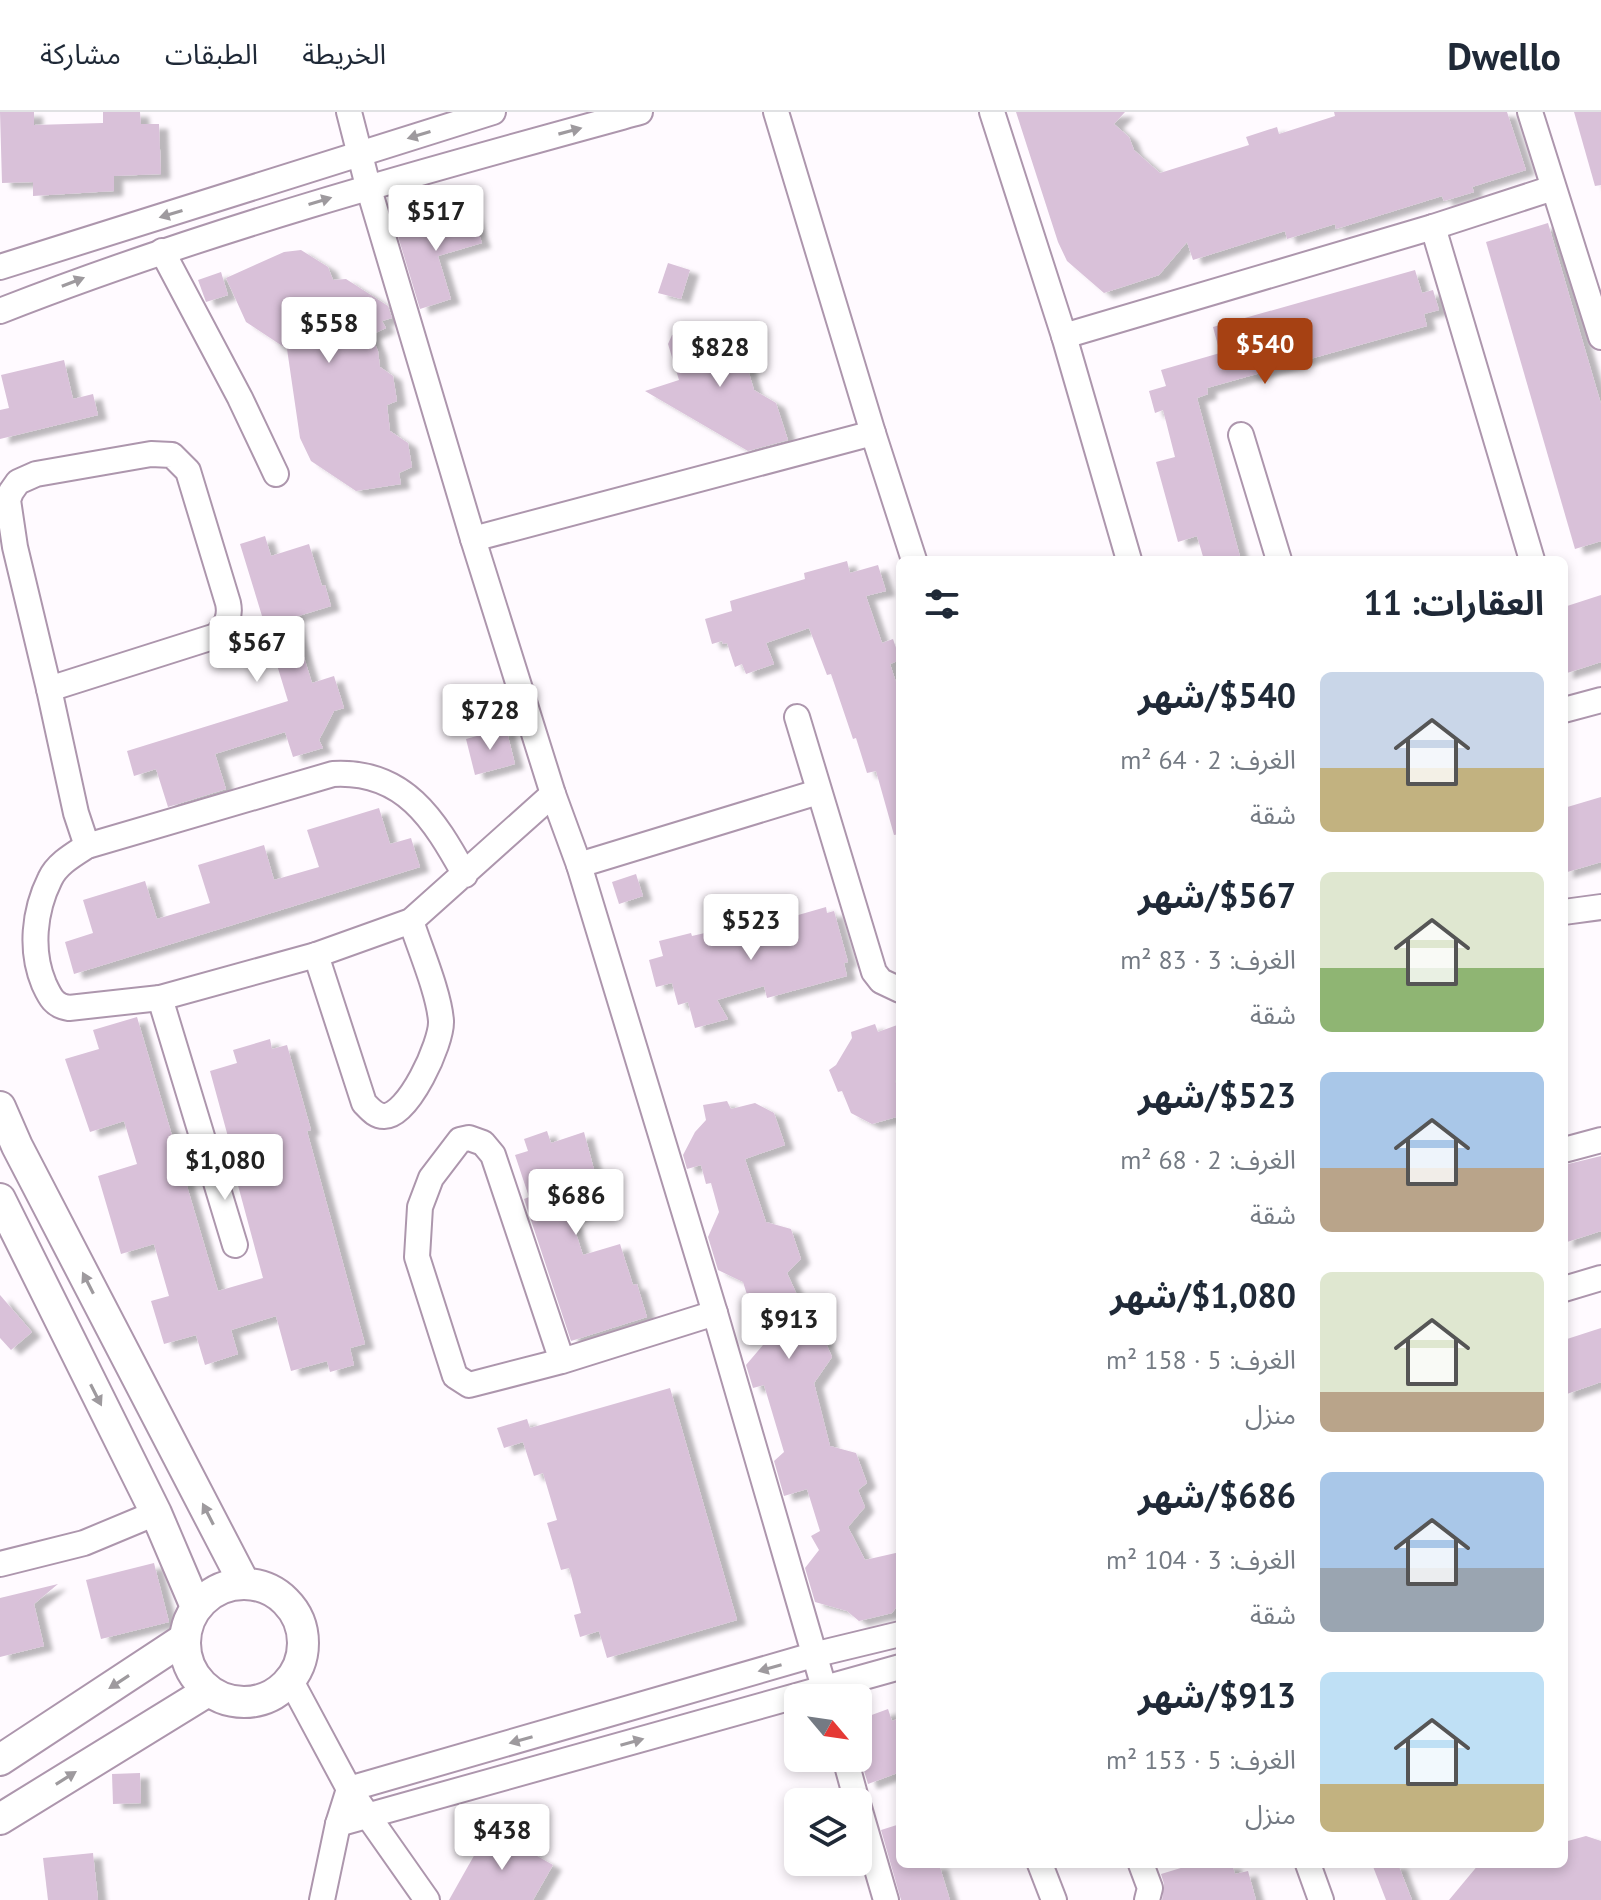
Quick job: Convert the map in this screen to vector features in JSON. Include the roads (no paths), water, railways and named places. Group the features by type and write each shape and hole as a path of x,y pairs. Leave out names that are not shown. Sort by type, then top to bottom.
{"street":[{"path":"349,112 473,539 553,794 579,865 715,1313 822,1684"},
{"path":"0,267 493,112"},
{"path":"0,311 162,251 368,186 640,112"},
{"path":"776,112 913,556"},
{"path":"992,112 1064,336 1128,556"},
{"path":"1530,112 1601,337"},
{"path":"1064,336 1433,227 1553,188"},
{"path":"1433,227 1531,556"},
{"path":"162,251 240,398 276,474"},
{"path":"473,539 873,433"},
{"path":"1241,435 1278,556"},
{"path":"49,689 216,636 224,628 229,616 228,603 188,471 172,455 151,454 36,474 18,482 8,500 15,547 76,813 87,846"},
{"path":"1568,709 1601,700"},
{"path":"797,717 874,972 881,981 896,988"},
{"path":"465,875 445,838 418,802 381,779 355,773 333,774 87,846 66,860 51,876 36,930 38,970 53,1001 60,1007 69,1008 160,998 316,955 411,921 465,875 553,794"},
{"path":"579,865 818,792"},
{"path":"1568,911 1601,907"},
{"path":"316,955 364,1103 378,1116 387,1117 398,1111 409,1098 439,1043 441,1021 437,1002 411,921"},
{"path":"160,998 235,1245"},
{"path":"0,1107 17,1146 244,1583"},
{"path":"562,1361 493,1155 483,1143 469,1138 460,1140 431,1178 420,1207 417,1236 417,1257 455,1376 469,1385 562,1361 715,1313"},
{"path":"1568,1149 1601,1140"},
{"path":"0,1199 156,1513 196,1607"},
{"path":"1568,1288 1601,1278"},
{"path":"0,1564 84,1543 156,1513"},
{"path":"244,1583 276,1592 288,1603 298,1617 303,1633 303,1650 291,1681 277,1693 260,1701 242,1703 224,1700 208,1691 194,1677 186,1659 184,1639 196,1607 218,1590 244,1583"},
{"path":"349,1789 813,1655 896,1635"},
{"path":"0,1760 184,1639"},
{"path":"849,1684 896,1668"},
{"path":"291,1681 349,1789 427,1900"},
{"path":"0,1819 208,1691"},
{"path":"338,1824 784,1703"},
{"path":"322,1900 338,1824 349,1789"},
{"path":"872,1852 886,1900"},
{"path":"1042,1868 1054,1900"},
{"path":"1142,1868 1150,1888 1147,1900"},
{"path":"1309,1868 1321,1900"}]}
